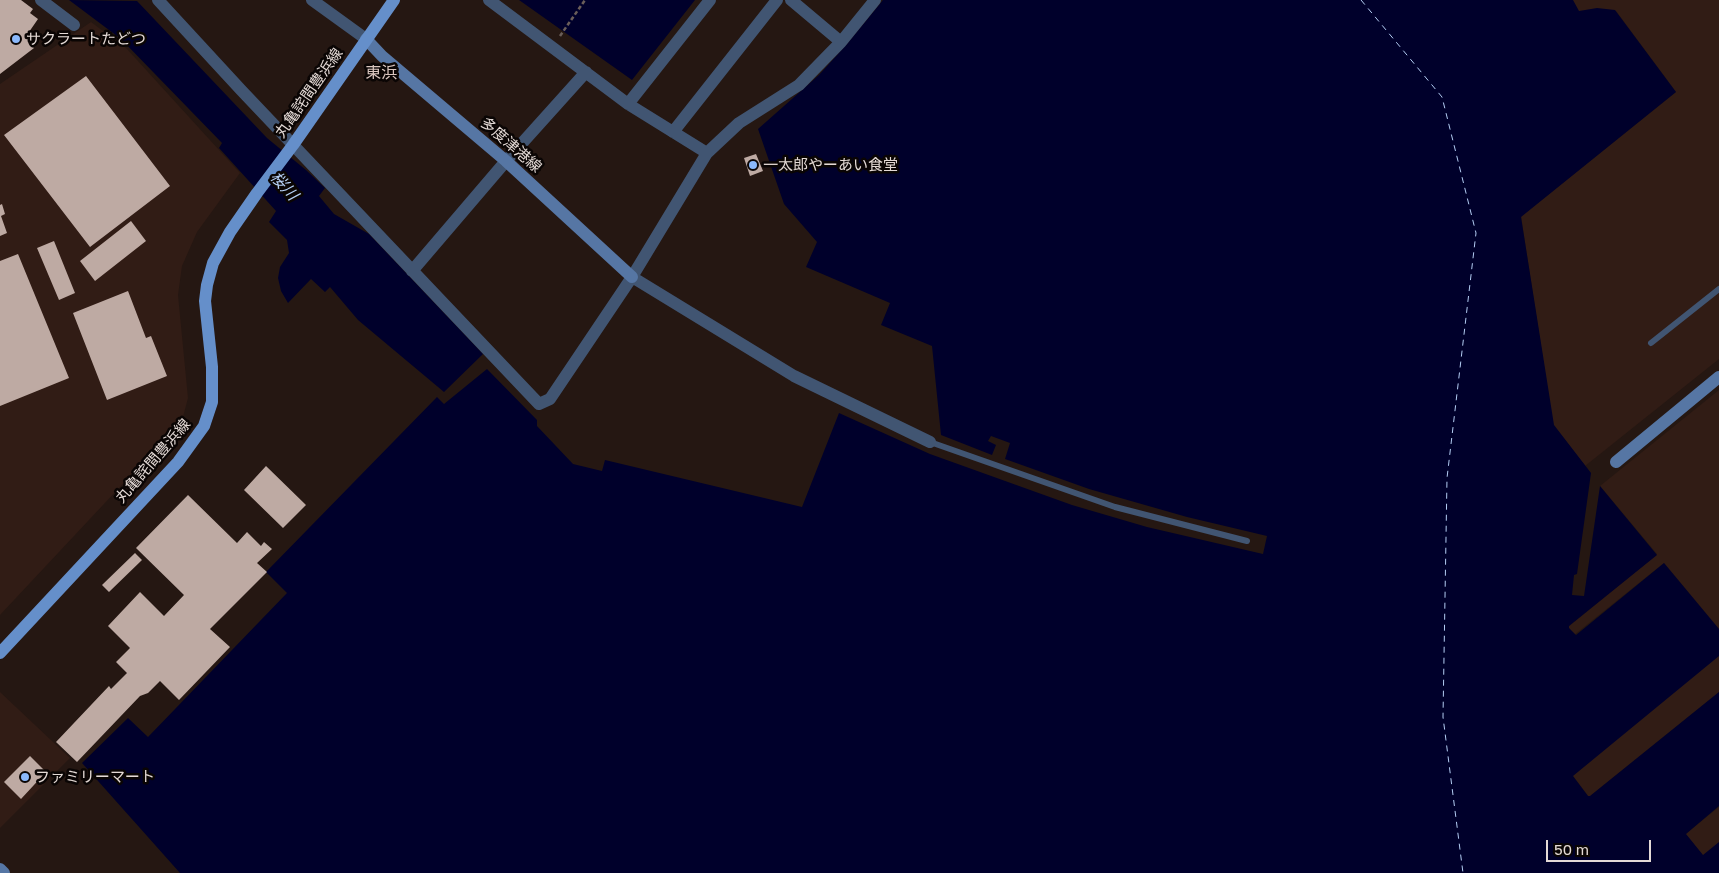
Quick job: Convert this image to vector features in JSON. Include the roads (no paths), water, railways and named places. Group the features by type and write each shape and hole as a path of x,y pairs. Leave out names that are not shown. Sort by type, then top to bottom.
{"main road":[{"name":"丸亀詫間豊浜線","path":"0,653 178,462 204,426 212,402 212,367 205,301 207,284 213,263 230,232 394,0"},
{"name":"多度津港線","path":"366,39 382,56 506,161 632,277"},
{"path":"1616,462 1719,377"},
{"path":"0,869 4,873"}],"street":[{"path":"41,0 74,25"},
{"path":"489,0 628,104 707,153"},
{"path":"628,104 710,0"},
{"path":"673,132 776,0"},
{"path":"791,0 841,42"},
{"path":"164,2 293,145 539,404 550,399 632,277 707,153 738,123 798,85 841,42 875,0"},
{"path":"320,2 366,39"},
{"path":"412,271 506,161 586,72"},
{"path":"632,277 794,376 930,442"}],"lane":[{"path":"1651,343 1719,289"},
{"path":"930,442 1115,507 1247,541"}],"water":[{"name":"桜川","path":"69,0 137,1 267,138 325,188 319,196 334,214 369,234 483,354 444,392 358,320 330,287 325,292 311,279 288,303 281,291 278,278 280,267 289,253 287,240 269,222 276,211 219,148 222,143 121,39"},
{"path":"519,0 695,0 632,80"},
{"path":"883,0 1573,0 1579,11 1597,8 1615,10 1676,92 1521,217 1554,425 1591,473 1577,574 1574,575 1572,595 1584,596 1600,486 1657,555 1569,626 1569,628 1576,635 1664,563 1719,629 1719,656 1573,776 1588,796 1590,796 1719,692 1719,806 1686,834 1703,855 1719,842 1719,873 180,873 82,763 128,718 148,737 287,593 266,572 437,397 444,404 487,369 537,420 537,426 573,464 602,471 605,460 802,507 839,413 930,454 1072,505 1147,527 1263,554 1267,536 1187,517 1089,489 1005,459 1010,443 991,436 988,441 996,445 992,455 941,435 932,346 881,325 890,303 806,267 817,242 784,204 758,129 819,75"}],"place":[{"name":"サクラートたどつ","path":"16,39"},
{"name":"一太郎やーあい食堂","path":"753,165"},
{"name":"ファミリーマート","path":"25,777"}],"district":[{"name":"東浜","path":"381,73"}]}
